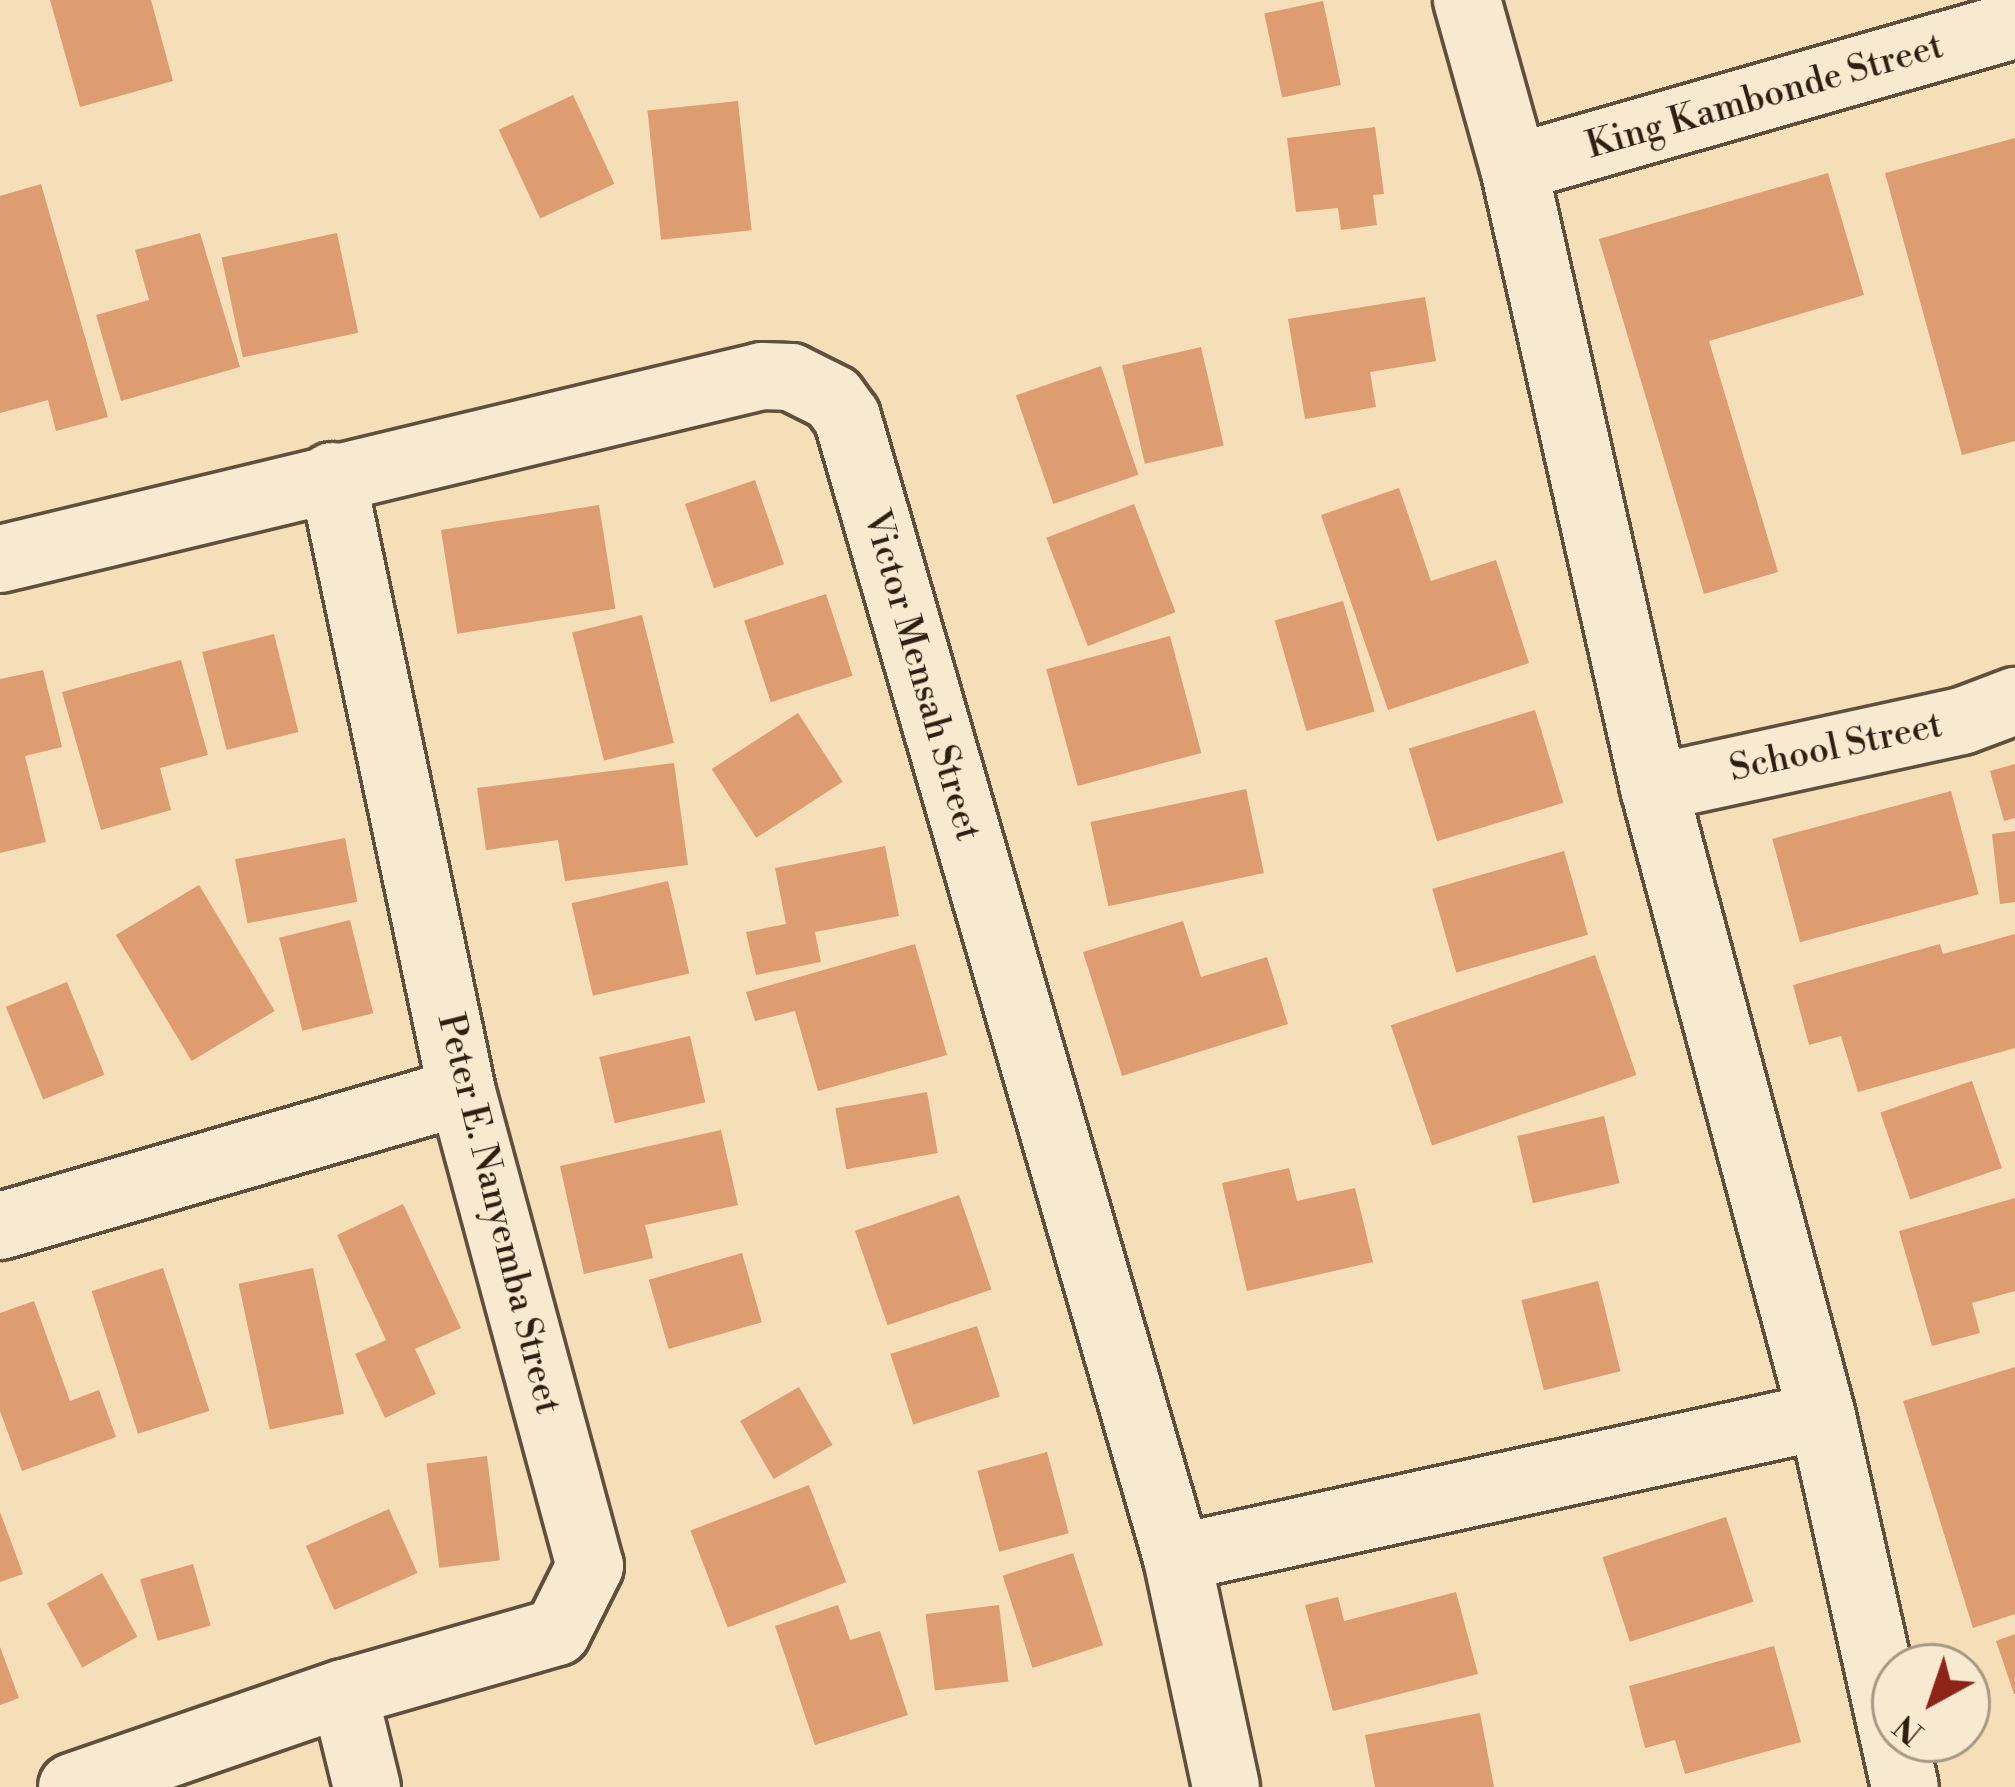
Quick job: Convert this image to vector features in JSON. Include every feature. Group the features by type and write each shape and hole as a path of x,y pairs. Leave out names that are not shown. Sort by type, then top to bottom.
{"street":[{"path":"1467,0 1514,168 1654,788 1822,1416 1905,1787"},
{"name":"King Kambonde Street","path":"1514,168 2015,26"},
{"name":"Victor Mensah Street","path":"0,560 332,476 762,376 791,377 833,398 847,417 1177,1558 1226,1787"},
{"name":"Peter E. Nanyemba Street","path":"72,1787 344,1694 557,1632 590,1566 462,1091 332,476"},
{"name":"School Street","path":"1654,788 1962,721 2015,701"},
{"path":"0,1226 462,1091"},
{"path":"1177,1558 1822,1416"},
{"path":"344,1694 367,1787"}],"building":[{"path":"50,0 151,0 173,81 80,107"},
{"path":"1323,1 1341,85 1282,98 1264,13"},
{"path":"573,95 614,184 540,218 499,130"},
{"path":"738,101 752,230 661,240 647,111"},
{"path":"1375,127 1384,194 1373,195 1377,225 1341,230 1338,208 1296,212 1287,138"},
{"path":"2015,138 2015,441 1962,455 1885,173"},
{"path":"1828,173 1864,295 1709,341 1778,572 1704,594 1599,239"},
{"path":"41,184 108,417 56,431 48,400 0,413 0,196"},
{"path":"200,233 240,367 121,401 96,315 149,300 135,250"},
{"path":"337,233 358,333 243,357 222,258"},
{"path":"1425,297 1436,361 1370,372 1376,407 1305,419 1288,319"},
{"path":"1201,347 1224,445 1145,464 1122,365"},
{"path":"1101,366 1138,475 1053,504 1016,395"},
{"path":"755,480 784,564 714,588 685,504"},
{"path":"1399,488 1431,581 1496,560 1529,663 1388,710 1321,515"},
{"path":"1134,504 1176,612 1088,646 1046,538"},
{"path":"599,505 615,609 457,634 441,530"},
{"path":"826,594 853,676 771,702 744,621"},
{"path":"1343,601 1375,712 1306,731 1275,621"},
{"path":"642,615 674,743 604,760 572,632"},
{"path":"274,634 298,732 227,750 202,652"},
{"path":"1170,636 1201,753 1078,786 1046,669"},
{"path":"181,660 208,755 160,768 171,810 101,830 62,692"},
{"path":"43,670 62,747 25,756 46,842 0,853 0,679"},
{"path":"1535,710 1563,803 1437,841 1409,749"},
{"path":"798,713 843,782 756,838 712,769"},
{"path":"674,763 688,865 565,881 558,840 486,850 477,788"},
{"path":"2015,764 2015,818 2004,821 1990,771"},
{"path":"1246,789 1264,873 1108,906 1090,822"},
{"path":"1951,791 1979,894 1800,942 1772,839"},
{"path":"2015,831 2015,902 2000,904 1992,834"},
{"path":"345,838 357,902 247,923 235,859"},
{"path":"885,846 899,916 815,932 821,962 756,975 746,932 786,924 775,868"},
{"path":"1564,851 1588,935 1456,972 1432,889"},
{"path":"668,881 689,974 593,996 572,903"},
{"path":"199,885 275,1011 192,1061 116,935"},
{"path":"350,920 373,1013 302,1031 279,938"},
{"path":"1183,921 1201,977 1267,957 1288,1024 1122,1076 1083,952"},
{"path":"2015,934 2015,1048 1858,1092 1841,1036 1809,1045 1793,985 1940,944 1943,954"},
{"path":"915,944 947,1055 818,1091 795,1011 755,1021 746,992"},
{"path":"1595,955 1636,1075 1432,1145 1391,1025"},
{"path":"67,982 104,1075 43,1099 6,1007"},
{"path":"690,1036 705,1102 615,1123 599,1057"},
{"path":"1972,1081 2002,1168 1910,1200 1880,1113"},
{"path":"927,1092 938,1153 846,1169 835,1108"},
{"path":"1604,1116 1620,1183 1533,1203 1517,1136"},
{"path":"721,1130 738,1205 645,1225 653,1258 584,1274 560,1166"},
{"path":"1289,1168 1297,1201 1355,1188 1373,1262 1247,1291 1222,1183"},
{"path":"959,1195 992,1290 888,1325 855,1231"},
{"path":"2015,1198 2015,1291 1972,1303 1980,1333 1932,1346 1899,1231"},
{"path":"403,1204 461,1328 415,1349 436,1394 385,1418 355,1354 386,1340 337,1235"},
{"path":"742,1253 762,1322 669,1349 649,1280"},
{"path":"163,1268 209,1411 138,1434 92,1291"},
{"path":"313,1268 344,1414 270,1430 239,1284"},
{"path":"1598,1281 1620,1371 1544,1390 1521,1300"},
{"path":"34,1301 70,1401 99,1390 116,1437 22,1471 0,1411 0,1313"},
{"path":"977,1326 1000,1396 913,1424 890,1354"},
{"path":"2015,1367 2015,1614 1973,1628 1903,1401"},
{"path":"799,1387 833,1445 774,1479 740,1421"},
{"path":"1047,1452 1069,1533 999,1552 977,1471"},
{"path":"487,1456 500,1560 439,1568 426,1463"},
{"path":"809,1485 846,1582 728,1628 690,1531"},
{"path":"389,1509 417,1573 334,1610 306,1546"},
{"path":"0,1512 23,1574 0,1582"},
{"path":"1726,1517 1754,1602 1630,1642 1602,1557"},
{"path":"1073,1553 1103,1645 1033,1668 1003,1576"},
{"path":"193,1564 211,1626 158,1641 140,1579"},
{"path":"102,1573 137,1637 82,1667 47,1604"},
{"path":"1456,1592 1478,1674 1333,1711 1305,1605 1338,1597 1344,1621"},
{"path":"838,1605 850,1640 880,1631 908,1715 815,1745 775,1626"},
{"path":"999,1605 1008,1681 935,1690 926,1614"},
{"path":"2015,1634 2015,1694 2014,1694 1996,1641"},
{"path":"1774,1646 1801,1742 1685,1774 1675,1740 1645,1748 1629,1686"},
{"path":"0,1647 19,1698 0,1705"},
{"path":"1480,1713 1494,1787 1375,1787 1365,1735"}]}
